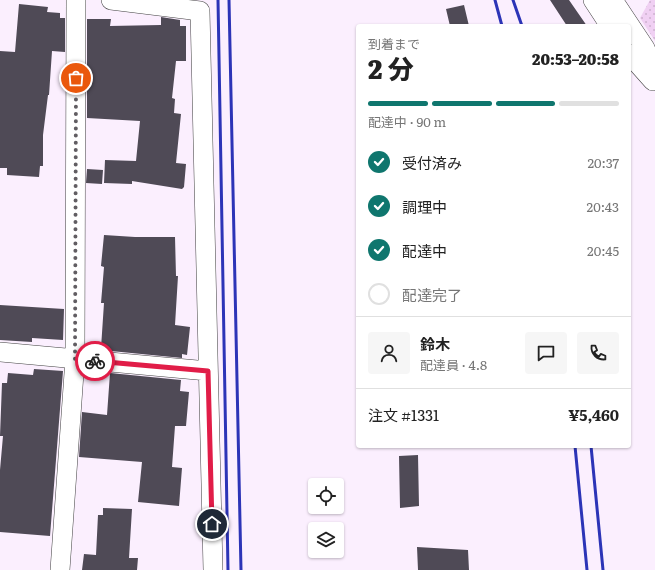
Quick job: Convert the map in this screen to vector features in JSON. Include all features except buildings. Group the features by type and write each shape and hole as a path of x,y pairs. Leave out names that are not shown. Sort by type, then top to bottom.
{"street":[{"path":"60,570 75,359 76,0"},
{"path":"111,0 200,11 213,570"},
{"path":"593,0 609,24"},
{"path":"613,0 629,24"},
{"path":"631,27 645,48 655,72"},
{"path":"631,56 655,83"},
{"path":"0,352 208,371"}],"shaded area":[{"path":"650,0 655,0 655,41 640,18"}],"railway":[{"path":"218,0 228,570"},
{"path":"229,0 241,570"},
{"path":"495,0 501,24"},
{"path":"513,0 521,24"},
{"path":"575,448 587,570"},
{"path":"591,448 603,570"}],"way so far":[{"path":"76,78 75,359 95,361"}],"route":[{"path":"95,361 208,371 212,524"}]}
